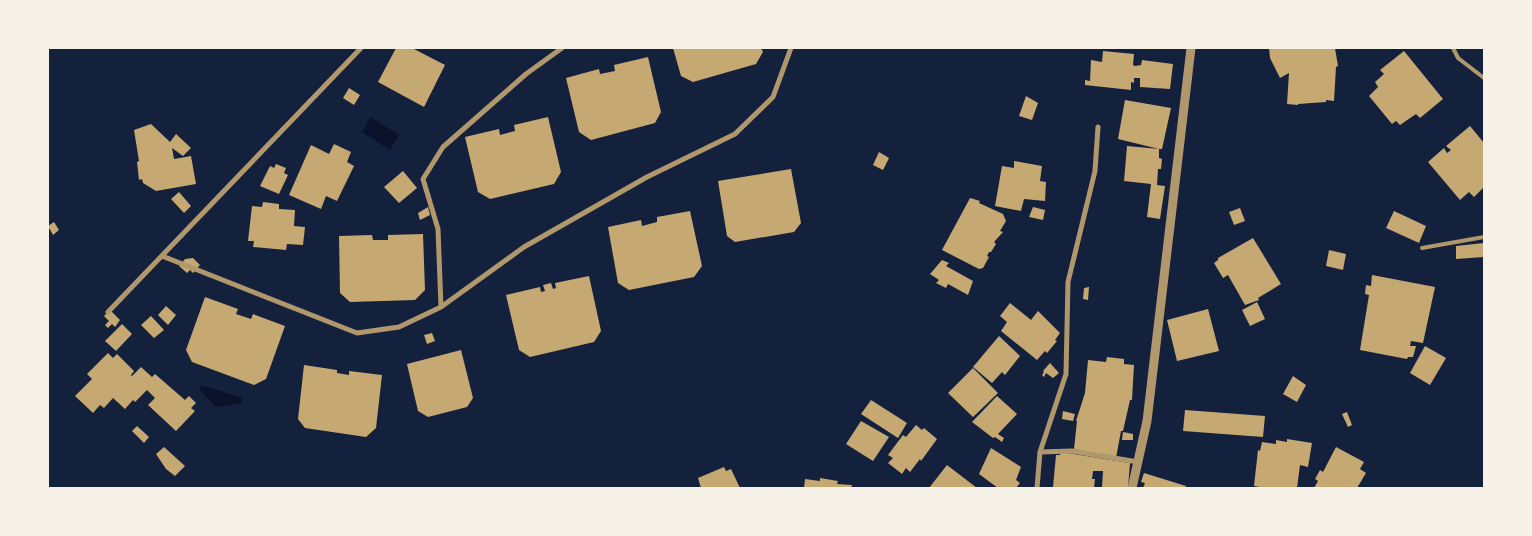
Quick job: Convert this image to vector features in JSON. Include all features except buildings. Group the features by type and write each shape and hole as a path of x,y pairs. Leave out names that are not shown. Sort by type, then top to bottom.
{"street":[{"path":"108,312 361,48"},
{"path":"441,307 438,229 423,179 443,147 526,74 562,48"},
{"path":"162,256 357,333 399,327 441,307 524,247 647,177 735,134 773,97 791,48"},
{"path":"1132,488 1147,421 1191,48"},
{"path":"1037,488 1040,452 1066,374 1068,282 1095,172 1098,127"},
{"path":"1040,452 1072,451 1138,462"}],"lane":[{"path":"1453,48 1458,58 1484,78"},
{"path":"1422,248 1484,237"}],"water":[{"path":"370,117 399,135 390,150 362,132"},
{"path":"201,385 243,398 241,403 216,407 199,389"}]}
